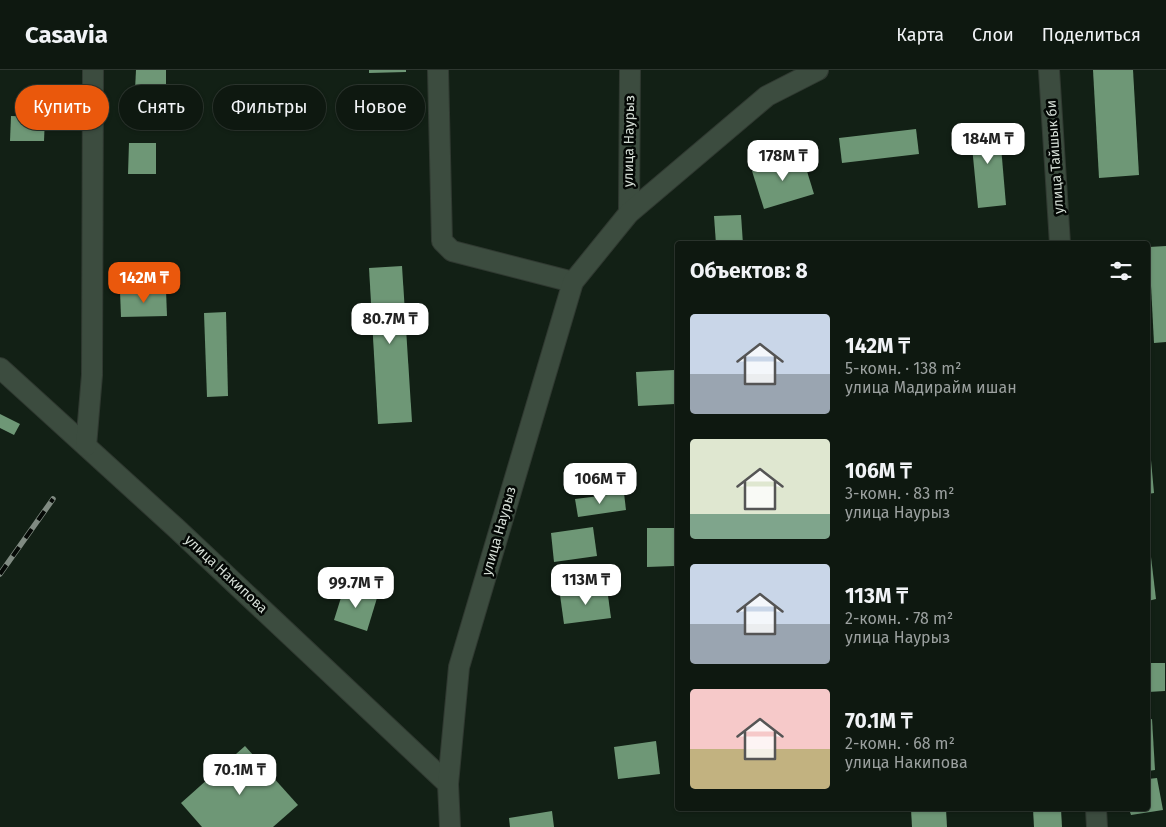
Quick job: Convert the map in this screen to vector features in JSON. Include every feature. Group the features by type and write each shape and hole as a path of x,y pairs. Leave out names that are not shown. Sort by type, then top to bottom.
{"street":[{"path":"86,446 92,375 93,70"},
{"path":"438,70 442,241 452,251 573,282"},
{"name":"улица Наурыз","path":"629,213 630,70"},
{"name":"улица Наурыз","path":"450,827 448,784 459,667 573,282 629,213 767,96 818,70"},
{"name":"улица Тайшык би","path":"1050,70 1060,241"},
{"name":"улица Накипова","path":"0,368 184,535 448,784"},
{"path":"1096,811 1097,827"}],"building":[{"path":"136,70 166,70 166,85 135,85"},
{"path":"369,70 406,70 406,72 369,73"},
{"path":"1093,70 1133,70 1139,175 1099,178"},
{"path":"11,116 15,116 15,130 44,130 44,141 10,141"},
{"path":"999,123 1006,205 978,208 970,126"},
{"path":"916,129 919,154 842,163 839,138"},
{"path":"129,143 156,143 156,174 128,174"},
{"path":"802,155 814,194 764,209 752,171"},
{"path":"741,215 743,241 716,241 714,216"},
{"path":"1166,246 1166,342 1154,343 1150,247"},
{"path":"402,266 412,422 378,424 369,268"},
{"path":"166,290 167,316 121,317 120,291"},
{"path":"226,312 228,396 207,397 204,313"},
{"path":"674,370 675,404 638,406 636,372"},
{"path":"0,414 20,424 14,435 0,428"},
{"path":"1150,460 1151,460 1154,493 1150,494"},
{"path":"624,493 626,510 578,517 575,499"},
{"path":"593,527 597,556 554,562 551,533"},
{"path":"647,528 674,528 674,566 647,567"},
{"path":"1150,557 1156,599 1150,600"},
{"path":"344,588 377,598 367,631 334,620"},
{"path":"607,588 611,618 564,624 560,595"},
{"path":"1150,663 1165,663 1165,691 1150,692"},
{"path":"1152,719 1155,770 1150,771 1150,720"},
{"path":"656,741 660,774 618,779 614,747"},
{"path":"245,746 298,805 273,827 202,827 181,803"},
{"path":"1157,778 1163,810 1131,815 1130,811 1150,811 1150,779"},
{"path":"552,811 554,827 510,827 509,818"},
{"path":"911,811 946,811 947,827 912,827"},
{"path":"1033,811 1061,811 1062,827 1034,827"}],"railway":[{"path":"0,574 53,499"}]}
